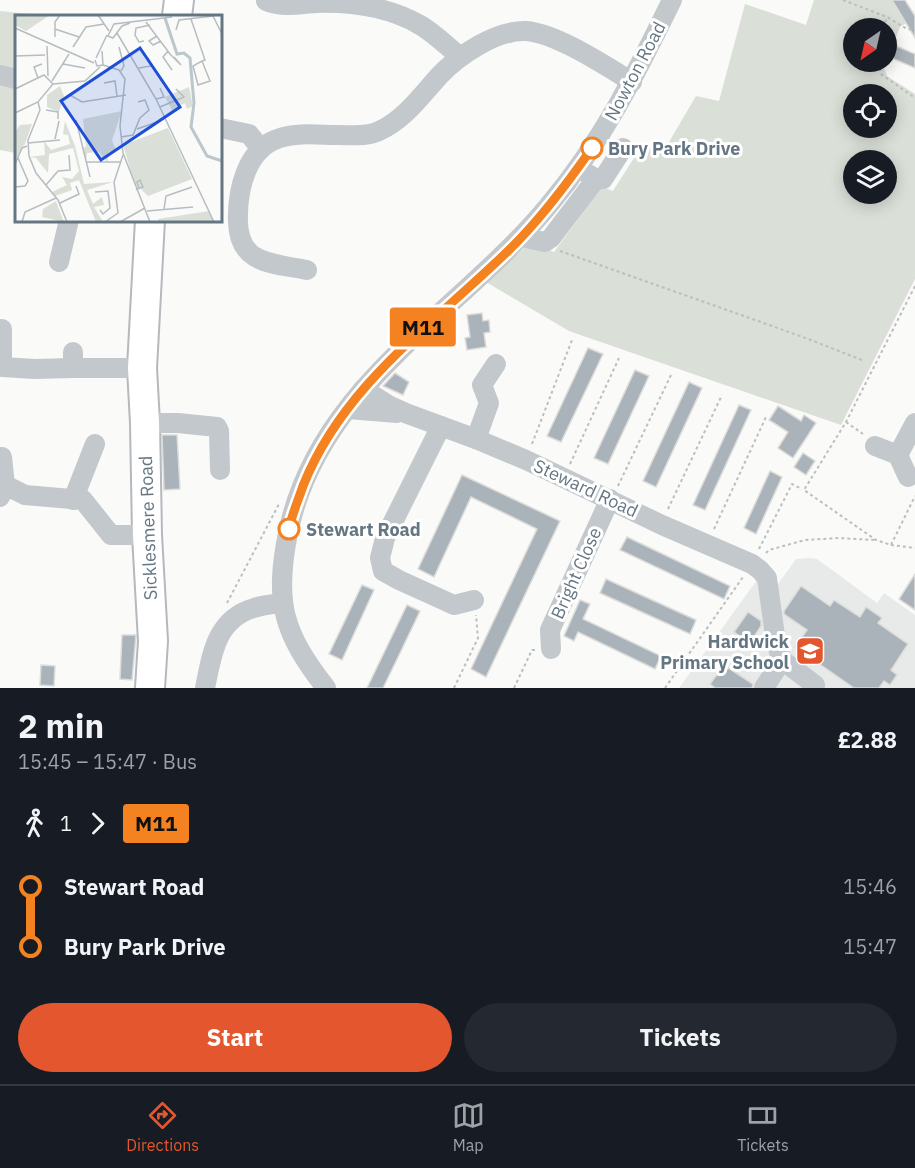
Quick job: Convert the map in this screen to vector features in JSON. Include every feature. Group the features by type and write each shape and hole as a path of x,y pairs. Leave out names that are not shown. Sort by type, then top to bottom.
{"highway":[{"path":"177,15 179,0"},
{"name":"Sicklesmere Road","path":"150,222 142,368 153,641 150,688"}],"street":[{"name":"Nowton Road","path":"327,688 305,660 288,623 282,603 282,573 291,517 314,458 363,389 403,347 522,237 578,168 632,82 672,0"},
{"path":"266,1 278,6 316,3 359,4 394,14 418,24 460,57"},
{"path":"298,263 259,259 244,248 238,223 239,200 244,176 261,149 280,138 292,135 364,135 378,132 400,116 460,57 503,35 525,31 542,34 562,43 632,82"},
{"path":"0,75 15,79"},
{"path":"222,128 249,134 261,149"},
{"path":"578,168 596,179 603,179 623,148"},
{"path":"522,237 544,243 596,179"},
{"path":"59,262 69,222"},
{"path":"2,329 2,367 35,369 73,360 142,368"},
{"path":"476,439 489,403 482,385 496,364"},
{"name":"Steward Road","path":"363,389 390,406 526,460 756,567"},
{"name":"Steward Road","path":"348,409 408,414"},
{"path":"146,423 217,427 220,470"},
{"path":"898,455 915,423"},
{"path":"441,426 386,538 380,558 383,571 399,580 454,604 474,600"},
{"path":"74,500 95,444"},
{"path":"875,446 898,455 908,477"},
{"path":"2,458 3,491 83,500 111,535 147,535"},
{"name":"Bright Close","path":"551,649 550,630 610,499"},
{"path":"756,567 766,578 776,643 782,660 804,683"},
{"path":"205,688 210,662 223,627 234,617 253,608 282,603"},
{"path":"764,688 782,660"}],"path":[{"path":"843,0 887,18"},
{"path":"897,24 915,30"},
{"path":"881,72 915,98"},
{"path":"544,243 862,360"},
{"path":"526,460 572,340"},
{"path":"564,477 619,358"},
{"path":"610,499 671,375"},
{"path":"662,525 722,395"},
{"path":"706,544 720,519 766,417"},
{"path":"846,422 875,446"},
{"path":"756,567 792,484 804,490"},
{"path":"223,627 221,616 281,501"},
{"path":"665,688 770,550 805,540 839,538 876,540"},
{"path":"891,545 915,548"},
{"path":"454,688 478,638 474,600"},
{"path":"514,688 532,650 551,649"}],"shaded area":[{"path":"814,0 894,0 892,1 906,23 900,27 897,35 897,18 843,18 843,72 886,72 887,76 915,94 915,279 841,425 569,331 486,282 530,243 554,252 602,187 613,191 641,147 669,142 696,96 719,101 745,4 806,25"},
{"path":"0,11 39,15 15,15 15,153 0,150"},
{"name":"Hardwick Primary School","path":"796,559 817,559 877,603 884,593 915,615 915,688 679,688 762,573 778,584"}],"building":[{"path":"892,0 905,0 915,16 915,38"},
{"path":"897,46 915,54 915,68 897,60"},
{"path":"482,313 483,321 489,320 490,332 484,333 486,347 467,350 465,338 470,337 467,315"},
{"path":"588,348 603,354 561,442 547,436"},
{"path":"635,370 649,376 608,464 594,458"},
{"path":"395,373 409,382 403,395 383,386"},
{"path":"689,382 702,388 656,487 643,481"},
{"path":"739,405 751,410 705,510 693,505"},
{"path":"778,406 801,421 804,415 816,423 793,458 778,448 788,432 769,420"},
{"path":"162,435 177,435 180,489 164,490"},
{"path":"803,453 815,461 806,475 794,467"},
{"path":"770,471 782,477 756,534 744,528"},
{"path":"462,475 560,521 486,677 471,669 537,529 471,497 434,577 418,569"},
{"path":"627,537 730,586 724,599 620,550"},
{"path":"915,574 915,610 899,599"},
{"path":"606,579 696,620 690,634 600,593"},
{"path":"362,585 374,590 342,660 329,654"},
{"path":"801,586 830,606 834,600 860,617 866,607 882,618 878,623 908,644 891,670 897,675 890,685 884,681 879,688 854,688 795,647 807,630 784,614 784,611"},
{"path":"580,600 590,604 583,619 661,656 655,669 578,632 574,641 564,636"},
{"path":"407,605 420,611 400,653 383,688 367,688"},
{"path":"748,612 761,621 761,626 750,643 734,632"},
{"path":"122,635 136,635 132,680 120,679"},
{"path":"41,665 55,666 54,686 40,685"},
{"path":"724,665 753,684 752,688 715,688 710,684"}],"bus line":[{"name":"M11","path":"289,529 291,517 314,458 363,389 424,326 522,237 592,148"}],"place":[{"name":"Bury Park Drive","path":"592,148"},
{"name":"Stewart Road","path":"289,529"},
{"name":"Hardwick Primary School","path":"810,651"}]}
